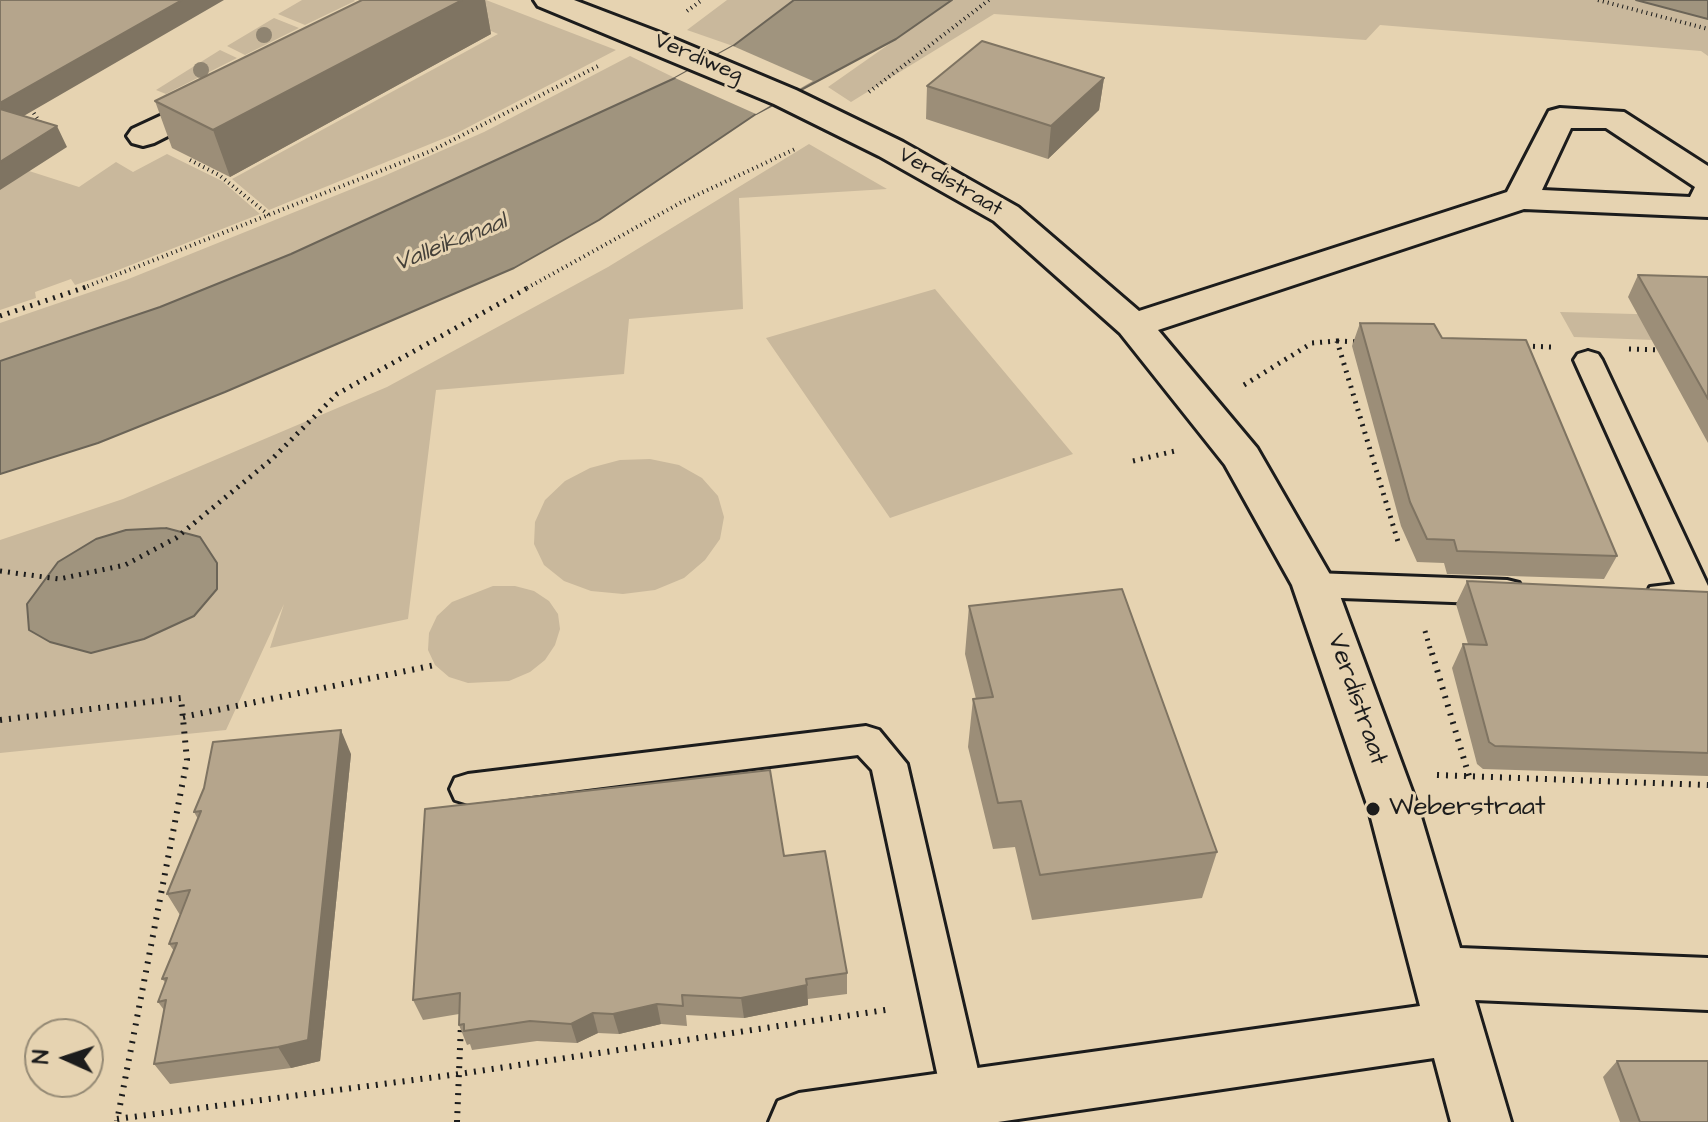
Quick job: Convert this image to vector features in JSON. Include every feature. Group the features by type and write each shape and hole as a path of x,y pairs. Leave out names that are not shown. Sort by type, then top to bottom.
{"street":[{"name":"Verdiweg","path":"548,0 622,15 648,38 785,97"},
{"path":"143,136 242,86"},
{"name":"Verdistraat","path":"785,97 1006,214 1133,325 1205,409 1242,458 1314,585 1382,774 1481,1122"},
{"path":"1521,199 1560,118 1613,119 1708,181"},
{"path":"1133,325 1521,199 1704,208 1708,193"},
{"path":"1440,973 1708,984"},
{"path":"799,1122 963,1096 1454,1028"}],"lane":[{"path":"1602,354 1697,597 1634,595"},
{"path":"1314,585 1538,592"},
{"path":"468,789 866,740 889,764 945,1001 963,1096"}],"path":[{"path":"0,571 59,579 125,565 176,538 272,459 337,394 682,202 813,139 831,120 989,0"},
{"path":"1598,0 1708,29"},
{"path":"0,316 117,277 458,138 648,38"},
{"path":"23,107 35,111 41,124"},
{"path":"143,136 219,175 270,216"},
{"path":"1337,341 1469,776"},
{"path":"1205,409 1312,343 1368,342"},
{"path":"1522,346 1553,347"},
{"path":"1602,354 1677,350"},
{"path":"183,717 435,665"},
{"path":"0,720 181,698 187,760 117,1121 459,1074 945,1001"},
{"path":"1382,774 1708,785"},
{"path":"457,1122 461,1011"}],"shaded area":[{"path":"302,0 355,1 305,25 278,14"},
{"path":"461,0 486,0 616,50 457,133 269,210 232,179 498,34 442,10"},
{"path":"727,0 794,0 733,46 687,30"},
{"path":"952,0 1636,0 1708,19 1708,56 1701,51 1380,25 1366,40 994,14 851,102 828,87"},
{"path":"274,18 299,28 245,55 227,46"},
{"path":"220,50 237,58 166,94 156,90"},
{"path":"630,56 675,78 291,254 160,307 0,361 0,323 126,280 384,176 484,132"},
{"path":"809,144 887,189 739,198 743,309 629,319 624,374 436,390 408,619 270,648 284,604 226,730 0,753 0,540 123,499 387,387 608,267","holes":["166,528 200,537 27,604 58,562 126,530"]},
{"path":"167,154 222,181 260,214 108,274 75,285 71,279 35,292 36,298 0,310 0,189 29,171 79,187 116,162 133,172"},
{"path":"935,289 1073,454 890,518 766,338"},
{"path":"1560,312 1708,316 1708,342 1574,337"},
{"path":"650,459 679,465 702,478 718,496 724,517 720,539 705,560 684,578 655,590 623,594 591,591 564,581 544,565 534,544 535,522 545,500 565,481 590,468 620,460"},
{"path":"493,586 515,586 534,591 549,601 558,614 560,629 555,645 545,660 530,672 509,681 468,683 449,677 435,665 428,650 429,633 437,616 452,602"}],"water":[{"name":"Valleikanaal","path":"794,0 952,0 896,39 756,114 599,220 514,268 98,443 0,474 0,361 160,307 291,254 675,78 733,46"},
{"path":"1636,0 1708,0 1708,19"},
{"path":"166,528 200,537 217,563 217,589 194,616 144,639 91,653 50,642 29,630 27,604 58,562 96,539 126,530"}],"pier":[{"path":"733,46 813,81 756,114 675,78"}],"building":[{"path":"0,0 182,0 0,103"},
{"path":"362,0 462,0 213,130 155,101"},
{"path":"982,41 1104,78 1051,126 927,86"},
{"path":"0,109 57,126 0,162"},
{"path":"1638,275 1708,277 1708,399"},
{"path":"1360,323 1434,324 1442,338 1526,340 1617,556 1457,551 1454,540 1427,539 1410,502"},
{"path":"1467,581 1708,592 1708,753 1495,746 1489,742 1463,644 1487,645"},
{"path":"1122,589 1217,852 1040,875 1021,801 998,803 973,699 993,697 969,606"},
{"path":"341,730 308,1040 154,1064 166,1000 158,1002 167,978 162,979 177,943 169,944 190,890 167,894 201,811 194,812 204,788 213,742"},
{"path":"770,770 784,856 825,851 847,973 806,979 807,985 741,998 682,995 683,1006 657,1004 613,1014 593,1013 571,1024 530,1021 464,1031 464,1024 459,1025 460,993 413,1000 425,809"},
{"path":"1617,1061 1708,1061 1708,1122 1640,1122"}],"place":[{"name":"Weberstraat","path":"1373,809"}]}
